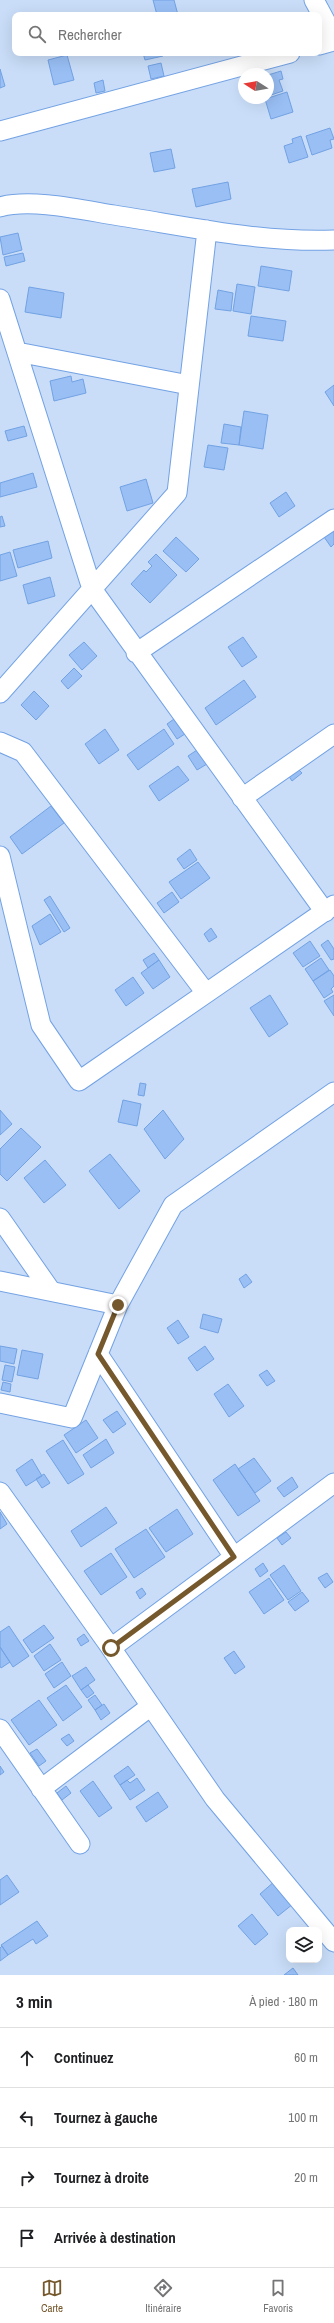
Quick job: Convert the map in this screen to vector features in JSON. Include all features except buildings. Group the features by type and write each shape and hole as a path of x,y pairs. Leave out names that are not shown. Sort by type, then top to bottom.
{"street":[{"path":"314,0 320,12"},
{"path":"322,15 334,37"},
{"path":"322,44 334,41"},
{"path":"0,131 279,56"},
{"path":"0,207 24,204 75,209 207,230 293,240 334,240"},
{"path":"0,693 177,493 207,230"},
{"path":"0,299 92,589 136,653 242,798 329,908 79,1081 41,1025 0,856"},
{"path":"17,352 189,385"},
{"path":"136,653 334,519"},
{"path":"242,798 334,734"},
{"path":"0,742 23,752 206,993"},
{"path":"0,1403 72,1418 118,1305 173,1206 334,1092"},
{"path":"0,1218 51,1291"},
{"path":"0,1281 118,1305"},
{"path":"98,1354 234,1557"},
{"path":"111,1648 334,1483"},
{"path":"0,1492 215,1798 334,1942"},
{"path":"41,1788 151,1706"},
{"path":"0,1729 80,1844"}],"route":[{"path":"111,1648 234,1557 98,1354 118,1305"}]}
